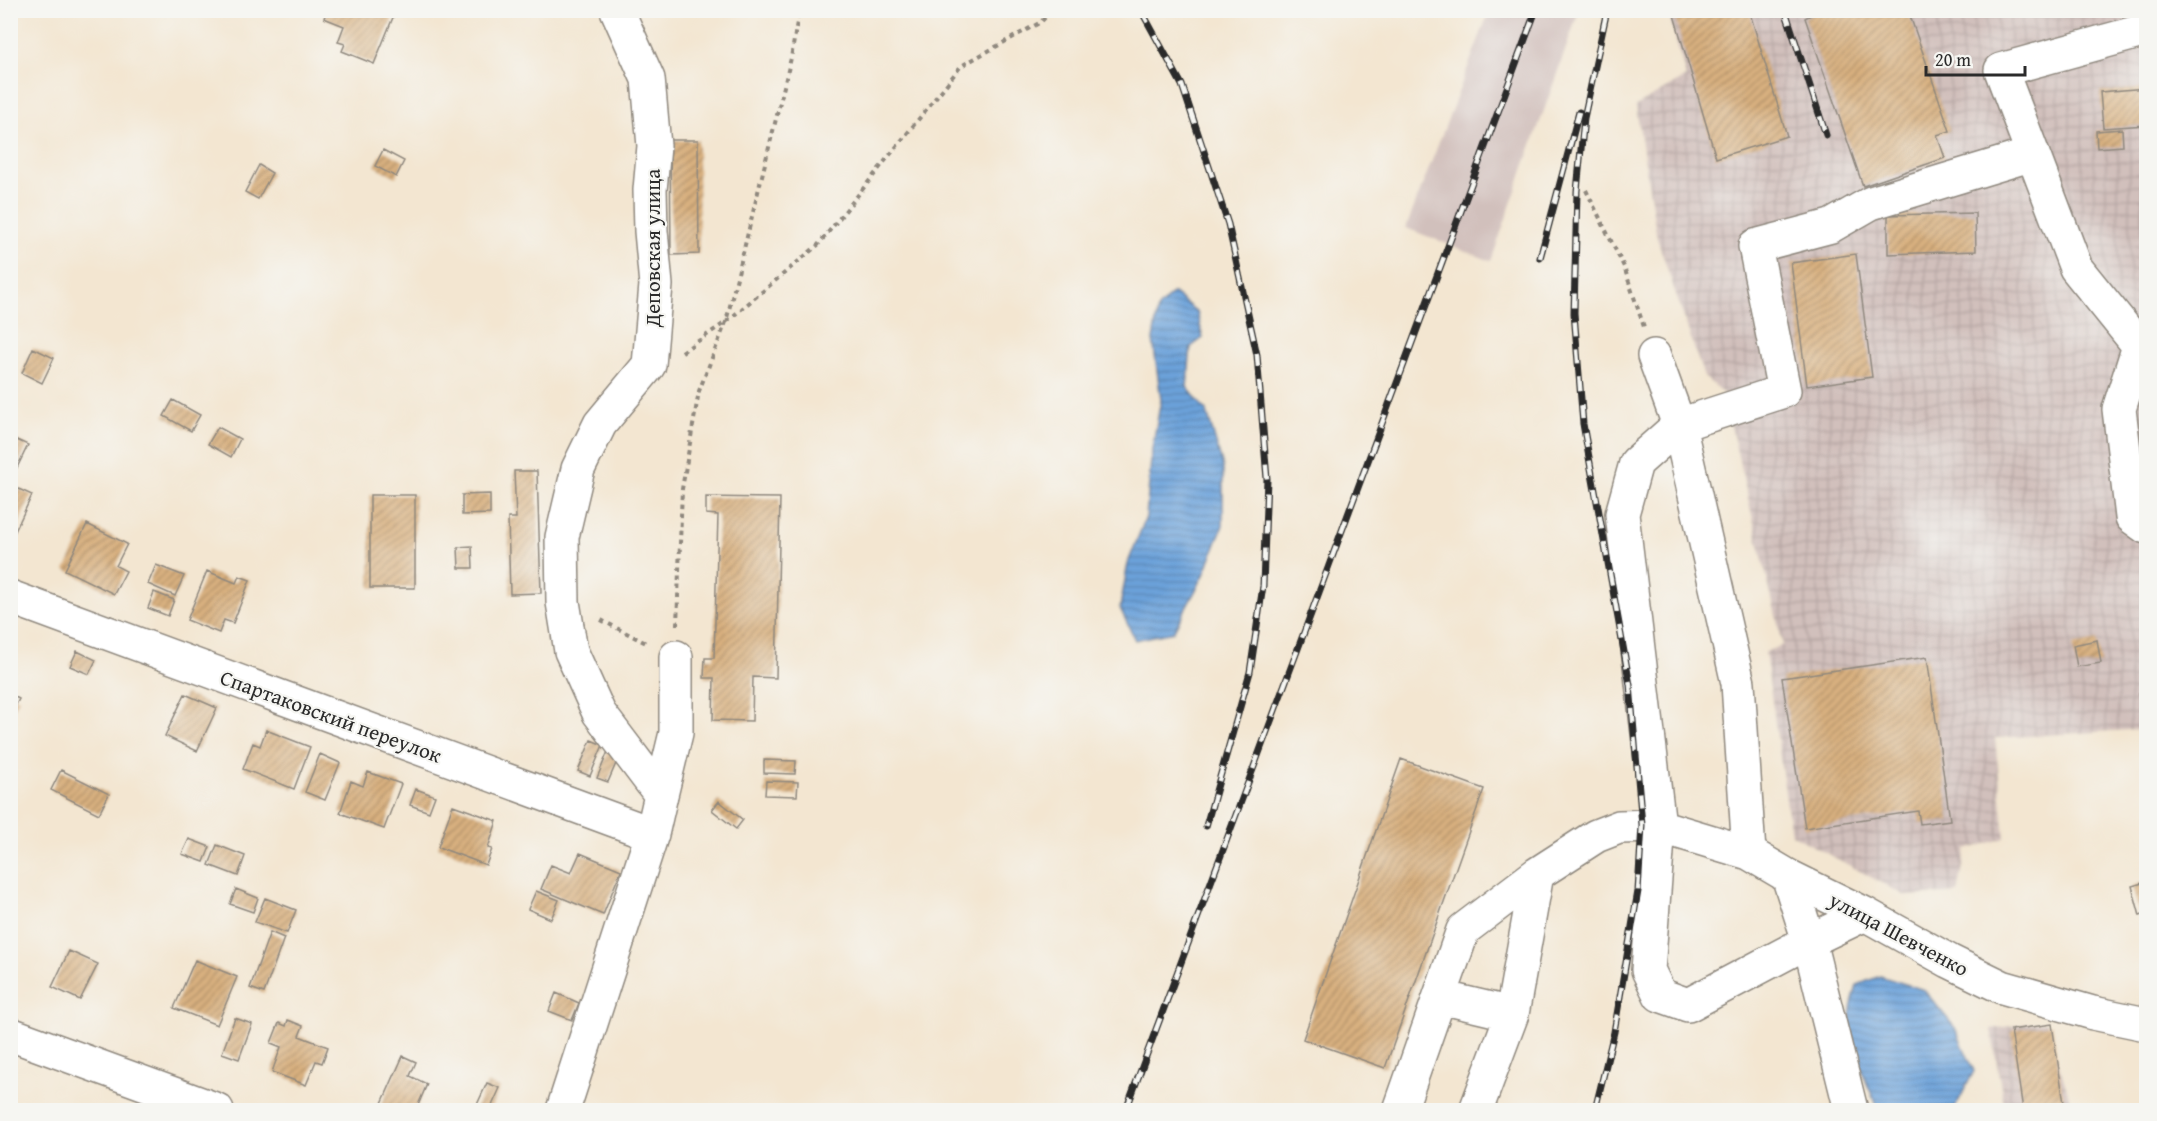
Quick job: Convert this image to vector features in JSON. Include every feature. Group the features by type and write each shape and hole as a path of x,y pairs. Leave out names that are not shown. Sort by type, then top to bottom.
{"street":[{"name":"Деповская улица","path":"617,10 648,79 654,146 650,190 656,285 649,364"},
{"path":"2146,30 2001,70 2076,268 2143,346 2119,409 2133,517 2146,528"},
{"path":"1865,914 1688,1005 1660,995 1648,970 1659,826 1622,513 1635,463 1679,425 1784,391 1755,246 1831,226 1871,203 2033,154"},
{"path":"1654,356 1679,425 1738,683 1749,853"},
{"path":"649,364 600,424 578,469 562,537 563,602 571,651 599,713 661,795"},
{"name":"Спартаковский переулок","path":"10,597 652,834"},
{"path":"563,1110 652,834 676,733 676,657"},
{"name":"улица Шевченко","path":"1400,1110 1463,930 1537,874 1596,836 1619,827 1659,826 1749,853 1788,876 2002,987 2093,1013 2146,1024"},
{"path":"1476,1110 1512,1014 1537,874"},
{"path":"1788,876 1809,941 1851,1110"},
{"path":"1440,997 1512,1014"},
{"path":"10,1034 217,1110"}],"path":[{"path":"563,602 676,657 682,489 699,391 726,322 791,58 799,10"},
{"path":"649,364 684,351 726,322 818,245 961,66 1041,22 1052,10"},
{"path":"1586,190 1624,267 1654,356"}],"shaded area":[{"path":"1490,10 1579,11 1491,261 1406,228"},
{"path":"1670,11 2146,11 2146,729 1995,738 2005,838 1966,850 1958,893 1906,896 1791,834 1765,652 1783,645 1723,393 1704,377 1657,238 1636,106 1686,77 1669,15"},
{"path":"2046,1021 2073,1110 2005,1110 1991,1029"}],"water":[{"path":"1173,293 1197,312 1203,338 1191,347 1187,387 1207,412 1223,467 1223,525 1204,575 1173,632 1135,640 1120,608 1128,563 1146,517 1152,449 1161,400 1153,340 1158,308"},
{"path":"1880,976 1924,990 1955,1028 1974,1071 1954,1110 1881,1110 1876,1102 1856,1052 1850,1018 1857,985"}],"building":[{"path":"327,10 396,10 374,64 342,51 345,44 338,42 344,26 324,18"},
{"path":"1689,10 1749,10 1787,136 1716,158 1674,15"},
{"path":"1811,10 1908,10 1950,131 1937,135 1945,158 1863,186 1805,18 1811,15"},
{"path":"2146,88 2146,125 2103,128 2100,92"},
{"path":"2122,129 2123,146 2097,148 2096,131"},
{"path":"670,140 698,140 699,254 671,255"},
{"path":"383,150 404,161 396,177 375,166"},
{"path":"259,165 272,173 258,199 245,192"},
{"path":"1975,213 1976,251 1888,254 1888,215"},
{"path":"1856,254 1872,377 1807,386 1791,263"},
{"path":"33,348 54,358 42,383 22,373"},
{"path":"173,400 200,415 191,431 164,416"},
{"path":"218,427 240,439 231,457 208,444"},
{"path":"10,437 28,445 10,482"},
{"path":"514,471 537,471 541,593 510,594 508,518 516,518"},
{"path":"10,485 32,495 10,542"},
{"path":"490,494 490,514 462,515 462,495"},
{"path":"370,495 415,495 415,588 370,588"},
{"path":"706,497 780,498 776,678 753,677 752,721 713,720 714,678 704,678 705,658 714,658 718,515 706,514"},
{"path":"87,524 127,544 116,566 126,571 114,594 65,570"},
{"path":"472,546 473,568 459,568 458,547"},
{"path":"156,565 184,576 175,596 148,584"},
{"path":"207,571 236,583 239,576 250,580 233,623 224,620 219,633 187,620"},
{"path":"154,592 174,600 168,616 148,608"},
{"path":"2097,640 2101,663 2077,667 2073,645"},
{"path":"77,651 96,660 89,674 70,666"},
{"path":"1927,657 1950,820 1920,824 1918,811 1805,828 1782,678"},
{"path":"2146,692 2146,736 2145,736 2139,693"},
{"path":"10,694 19,699 10,716"},
{"path":"185,694 217,708 197,751 165,736"},
{"path":"266,730 310,747 294,789 243,769 253,743 260,746"},
{"path":"591,740 603,745 590,776 578,771"},
{"path":"609,749 620,754 608,782 597,778"},
{"path":"320,754 340,763 325,800 305,792"},
{"path":"1401,759 1484,789 1385,1068 1303,1039"},
{"path":"764,760 796,761 795,774 764,773"},
{"path":"61,770 109,794 99,814 51,790"},
{"path":"368,772 401,784 384,829 340,813 351,781 363,786"},
{"path":"766,781 798,782 797,796 765,795"},
{"path":"416,789 435,796 429,812 410,805"},
{"path":"719,801 743,820 736,829 712,810"},
{"path":"453,805 497,821 488,848 492,849 486,865 438,847"},
{"path":"189,839 210,847 204,862 182,854"},
{"path":"217,845 245,856 238,876 209,865"},
{"path":"580,853 621,870 603,915 541,889 551,865 571,873"},
{"path":"2146,882 2146,914 2140,916 2132,886"},
{"path":"236,889 258,898 253,912 230,904"},
{"path":"536,891 559,900 551,919 528,909"},
{"path":"265,898 296,910 287,933 255,922"},
{"path":"270,932 284,938 264,993 250,988"},
{"path":"69,951 98,964 80,1000 52,987"},
{"path":"195,960 237,977 217,1025 174,1008"},
{"path":"556,993 579,1003 572,1020 549,1011"},
{"path":"235,1018 252,1024 239,1059 222,1053"},
{"path":"288,1020 303,1026 299,1036 328,1047 322,1063 316,1061 306,1085 272,1072 281,1047 271,1043 279,1023 286,1026"},
{"path":"2052,1024 2065,1110 2023,1110 2011,1030"},
{"path":"403,1056 416,1062 410,1076 427,1084 416,1110 379,1110"},
{"path":"487,1083 500,1088 490,1110 475,1109"}],"railway":[{"path":"1141,10 1182,85 1228,224 1257,355 1267,479 1263,586 1250,672 1206,826"},
{"path":"1126,1110 1536,10"},
{"path":"1595,1110 1614,1032 1638,891 1642,825 1630,685 1583,424 1574,313 1577,191 1584,118 1607,10"},
{"path":"1785,10 1826,135"},
{"path":"1540,258 1579,112"}]}
